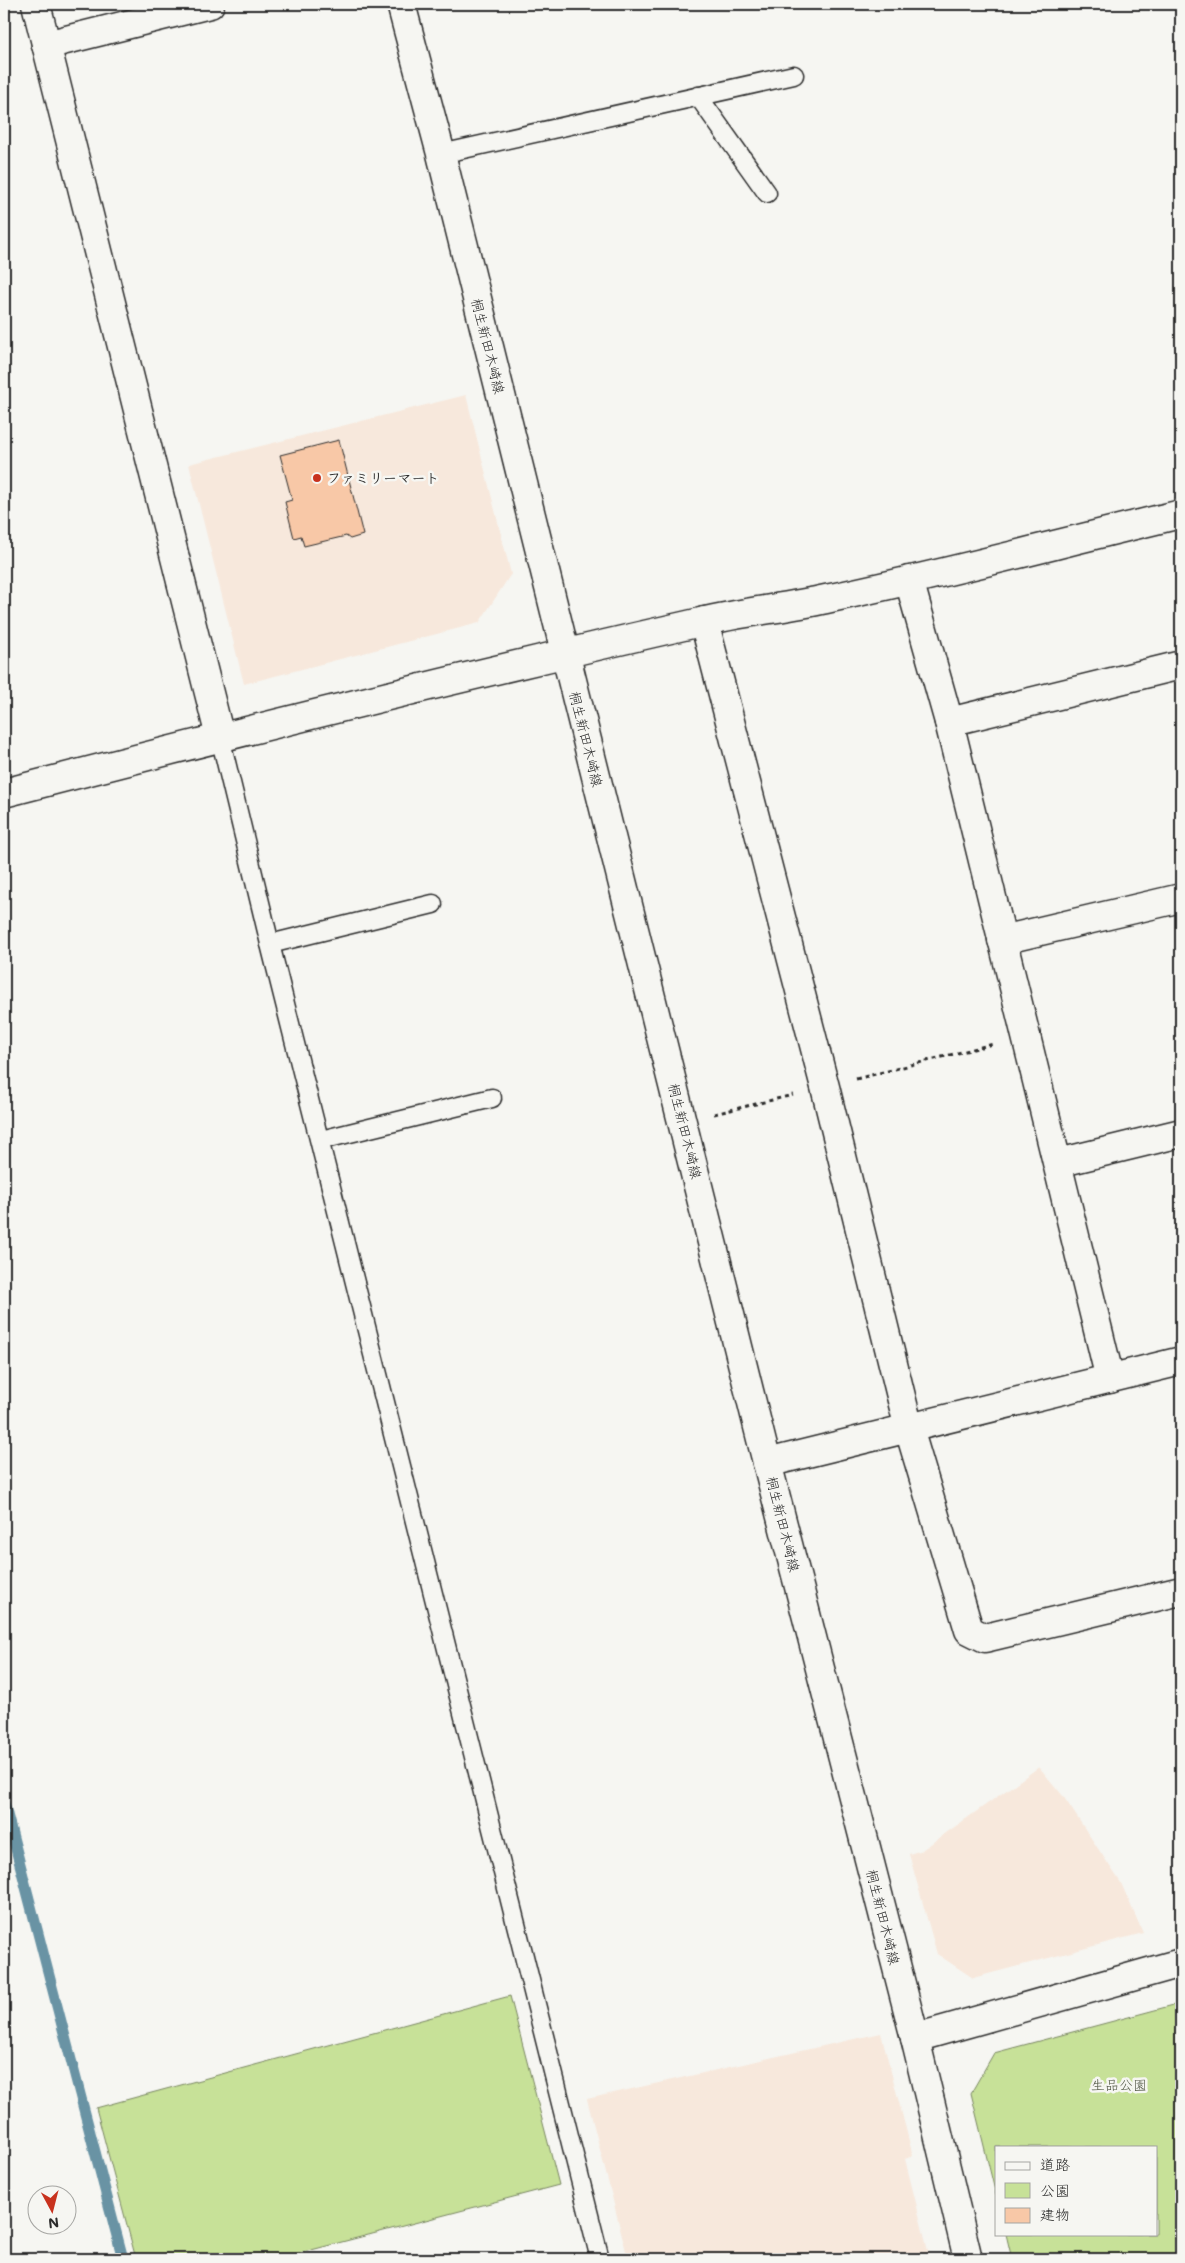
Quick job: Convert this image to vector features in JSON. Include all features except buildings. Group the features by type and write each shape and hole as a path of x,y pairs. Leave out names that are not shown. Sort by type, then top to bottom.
{"street":[{"path":"36,4 220,737"},
{"path":"46,45 210,4"},
{"name":"桐生新田木崎線","path":"401,4 441,154 767,1463 915,2038 968,2259"},
{"path":"4,793 220,737 564,654 704,621 825,599 909,580 1181,514"},
{"path":"909,580 949,722 1110,1379"},
{"path":"704,621 825,1087 909,1429 969,1630 985,1638 1181,1591"},
{"path":"949,722 1181,665"},
{"path":"1002,940 1181,898"},
{"path":"1058,1163 1181,1133"},
{"path":"767,1463 1181,1361"},
{"path":"915,2038 1181,1963"}],"lane":[{"path":"441,154 794,75"},
{"path":"698,96 767,193"},
{"path":"220,737 270,944 321,1140 600,2259"},
{"path":"270,944 432,904"},
{"path":"321,1140 492,1098"}],"path":[{"path":"852,1080 999,1043"},
{"path":"713,1115 798,1094"}],"shaded area":[{"path":"466,395 511,574 479,623 244,684 189,464"},
{"path":"1039,1767 1063,1796 1121,1883 1143,1933 973,1978 937,1954 909,1854 922,1850"},
{"path":"881,2033 913,2156 905,2159 930,2259 628,2259 587,2099"}],"green space":[{"path":"510,1996 559,2185 277,2259 136,2259 96,2108"},
{"name":"生品公園","path":"1181,2003 1181,2259 1012,2259 1006,2236 1158,2236 1158,2146 995,2146 995,2191 971,2093 994,2053"}],"waterway":[{"path":"4,1803 123,2259"}],"place":[{"name":"ファミリーマート","path":"317,478"}]}
